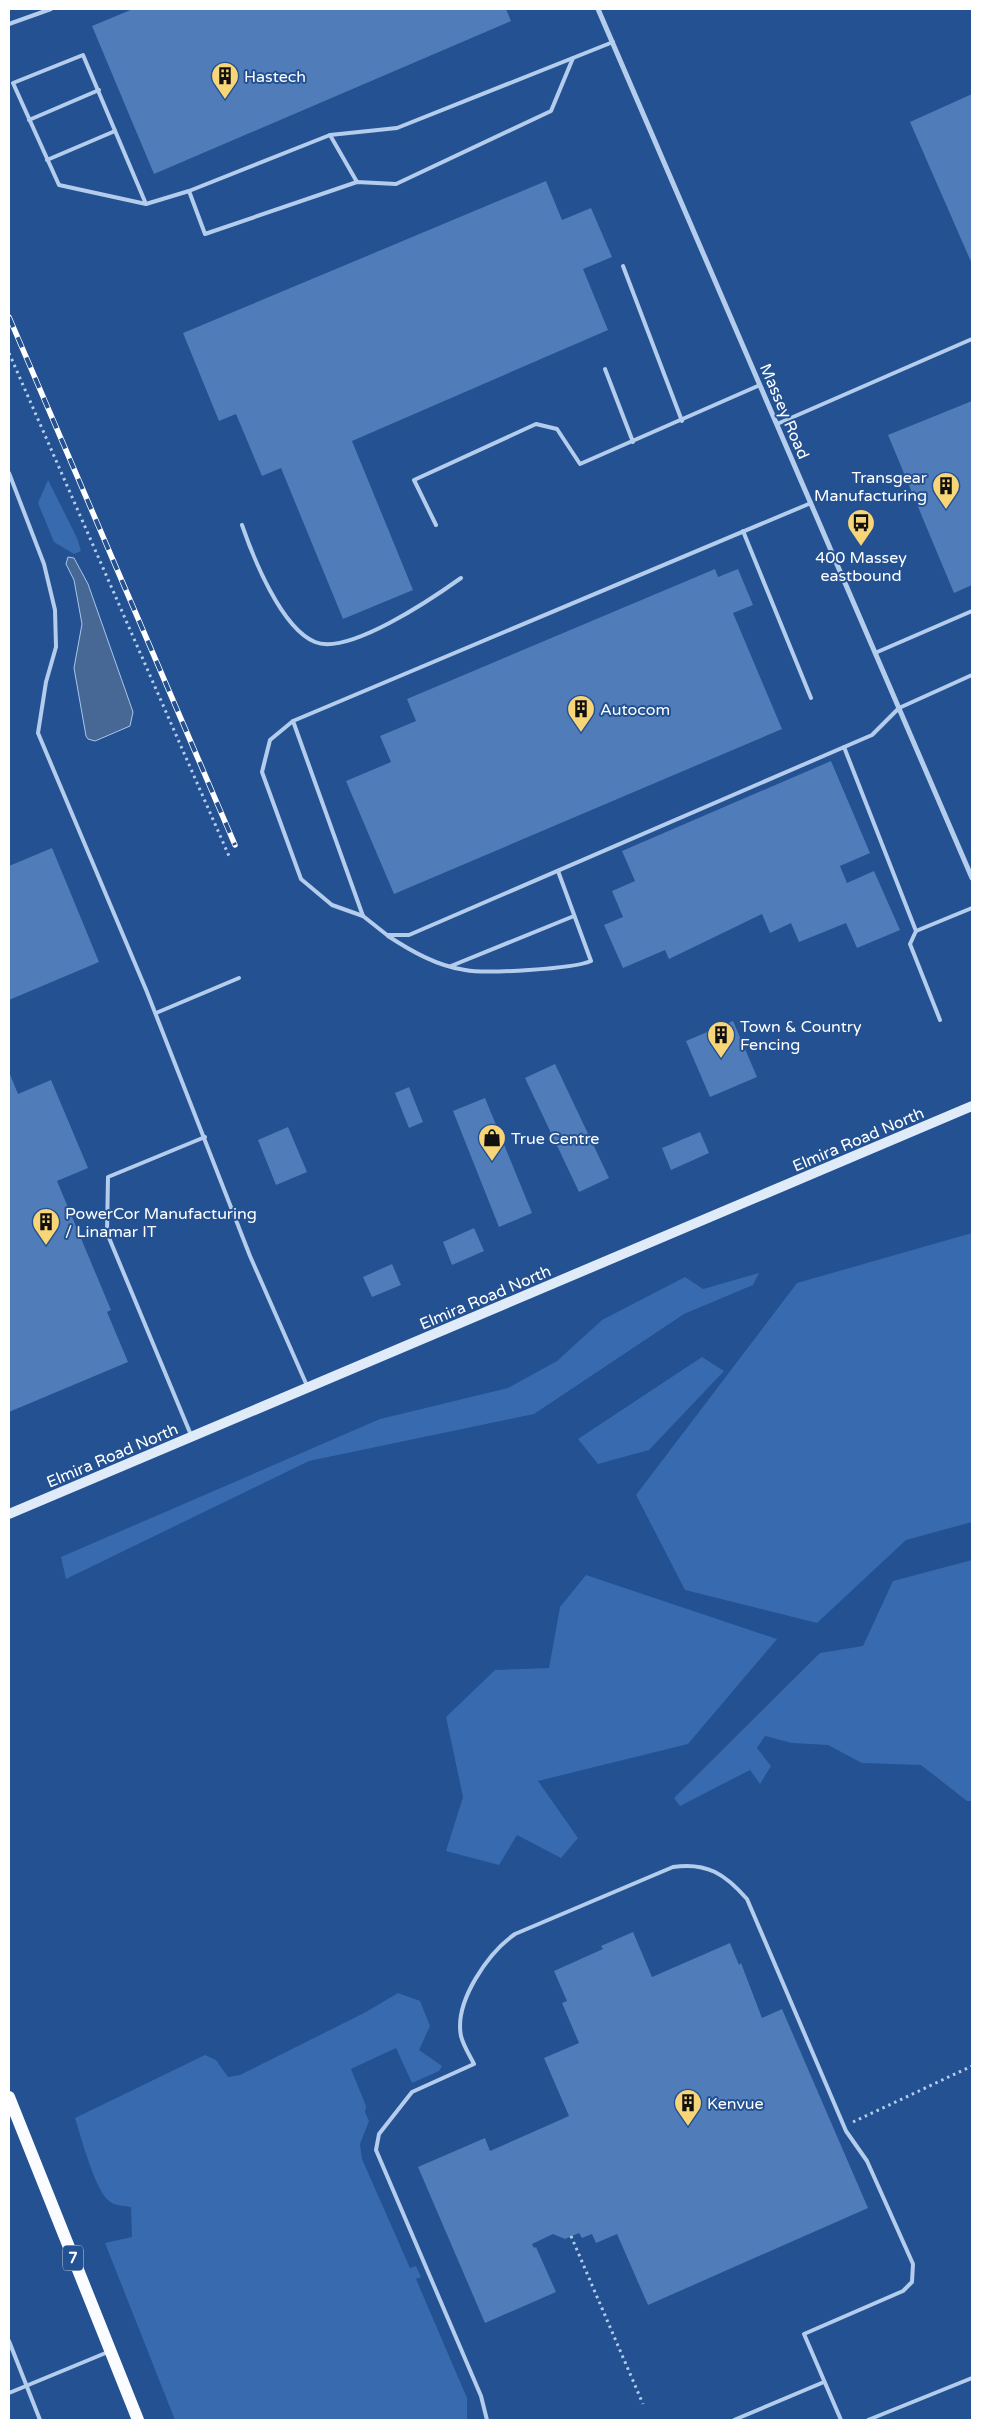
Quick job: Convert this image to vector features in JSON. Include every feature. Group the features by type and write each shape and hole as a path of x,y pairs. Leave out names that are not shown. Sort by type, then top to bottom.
{"main road":[{"name":"Elmira Road North","path":"9,1514 308,1389 972,1106"},
{"name":"7","path":"9,2097 13,2122 138,2420"}],"street":[{"name":"Massey Road","path":"598,9 972,878"}],"lane":[{"path":"9,24 51,9"},
{"path":"146,204 84,55 13,83 59,185 146,204 189,191 330,135 398,128 613,42"},
{"path":"189,191 205,234 357,182 396,184 550,111 573,58"},
{"path":"29,120 98,90"},
{"path":"47,160 115,131"},
{"path":"330,135 357,182"},
{"path":"623,266 682,421"},
{"path":"777,424 972,338"},
{"path":"605,369 633,442"},
{"path":"436,525 414,480 536,424 557,429 580,464 682,421 760,385"},
{"path":"9,473 44,564 55,610 56,647 46,682 38,733 156,1013 250,1256 308,1389"},
{"path":"558,871 591,961 583,965 535,970 465,970 414,953 363,916 332,905 301,879 262,772 270,740 293,721 811,503"},
{"path":"242,525 256,567 284,612 294,626 316,642 345,643 420,607 461,578"},
{"path":"744,531 811,698"},
{"path":"875,653 972,612"},
{"path":"387,935 409,935 872,735 899,708 972,675"},
{"path":"293,721 363,916"},
{"path":"844,747 916,931"},
{"path":"940,1020 910,944 916,931 972,908"},
{"path":"451,966 574,916"},
{"path":"156,1013 239,978"},
{"path":"192,1438 107,1233 108,1177 205,1136"},
{"path":"487,2420 481,2396 376,2150 379,2134 412,2092 474,2064 461,2036 462,2016 468,1996 478,1976 489,1957 500,1944 515,1934 673,1867 690,1864 714,1871 734,1885 747,1900 844,2126 867,2161 913,2264 912,2282 903,2291 804,2334 841,2420"},
{"path":"9,2341 40,2420"},
{"path":"9,2393 110,2351"},
{"path":"868,2420 972,2378"},
{"path":"734,2420 824,2382"}],"path":[{"path":"9,353 229,856"},
{"path":"844,2126 972,2066"},
{"path":"571,2236 642,2404"}],"shaded area":[{"path":"48,480 77,538 81,551 74,554 54,542 38,503"},
{"path":"68,557 74,558 88,584 133,712 130,726 95,741 88,739 86,736 74,668 82,624 74,580 66,564"},
{"path":"972,1233 972,1522 906,1540 817,1623 685,1590 636,1495 797,1283"},
{"path":"759,1273 753,1285 684,1314 534,1414 309,1461 66,1579 61,1557 380,1419 508,1388 557,1361 602,1320 685,1277 703,1289"},
{"path":"702,1357 724,1371 649,1450 598,1464 578,1439"},
{"path":"972,1560 972,1801 967,1801 921,1765 862,1763 828,1745 792,1743 765,1736 757,1748 771,1766 760,1784 750,1770 680,1806 674,1798 820,1653 863,1646 893,1581"},
{"path":"586,1575 777,1639 688,1744 538,1781 578,1838 561,1858 517,1835 499,1865 446,1851 463,1797 446,1717 495,1670 549,1668 560,1607"},
{"path":"398,1993 420,2001 430,2026 419,2050 442,2066 439,2071 412,2083 396,2048 351,2069 366,2106 365,2112 369,2121 360,2144 362,2159 410,2268 416,2266 421,2277 416,2279 467,2398 467,2420 175,2420 105,2243 132,2237 131,2207 114,2204 104,2195 89,2162 75,2118 205,2055 216,2060 228,2077 240,2075 366,2012"}],"building":[{"name":"Hastech","path":"133,9 506,9 511,21 154,174 92,26"},
{"path":"972,94 972,264 910,122"},
{"path":"546,181 562,220 591,208 612,257 583,269 608,330 352,441 413,590 343,619 281,468 262,476 236,414 219,421 183,333"},
{"name":"Transgear Manufacturing","path":"972,401 972,585 954,593 888,435"},
{"name":"Autocom","path":"715,569 718,577 738,569 753,605 733,613 782,729 394,894 346,781 391,762 380,736 416,721 407,699"},
{"path":"831,761 870,853 840,866 847,883 874,871 900,930 857,948 846,923 799,942 791,923 770,933 762,914 669,959 665,950 623,968 604,925 623,917 612,891 635,881 622,851"},
{"path":"52,848 99,962 9,1000 9,866"},
{"name":"Town & Country Fencing","path":"733,1021 757,1077 710,1097 686,1041"},
{"path":"555,1064 609,1178 579,1192 525,1078"},
{"name":"PowerCor Manufacturing / Linamar IT","path":"9,1072 18,1094 51,1080 88,1168 57,1181 111,1310 107,1312 128,1362 9,1412"},
{"path":"409,1087 423,1122 409,1128 395,1093"},
{"name":"True Centre","path":"485,1098 532,1213 499,1227 453,1111"},
{"path":"288,1127 307,1172 276,1185 258,1140"},
{"path":"700,1132 709,1153 671,1170 662,1148"},
{"path":"474,1228 484,1251 452,1265 443,1242"},
{"path":"392,1264 401,1285 372,1297 363,1277"},
{"name":"Kenvue","path":"633,1932 652,1977 730,1943 739,1965 741,1963 762,2018 782,2009 868,2208 648,2305 617,2234 596,2243 592,2234 582,2238 579,2233 565,2239 553,2234 532,2244 534,2248 536,2247 556,2292 485,2323 418,2167 485,2138 490,2151 569,2116 544,2058 579,2043 562,2003 567,2001 554,1971 603,1949 601,1946"}],"railway":[{"path":"9,317 235,845"}],"place":[{"name":"Hastech","path":"225,100"},
{"name":"Transgear Manufacturing","path":"946,510"},
{"name":"400 Massey eastbound","path":"861,547"},
{"name":"Autocom","path":"581,733"},
{"name":"Town & Country Fencing","path":"721,1059"},
{"name":"True Centre","path":"492,1162"},
{"name":"PowerCor Manufacturing / Linamar IT","path":"46,1246"},
{"name":"Kenvue","path":"688,2127"}]}
